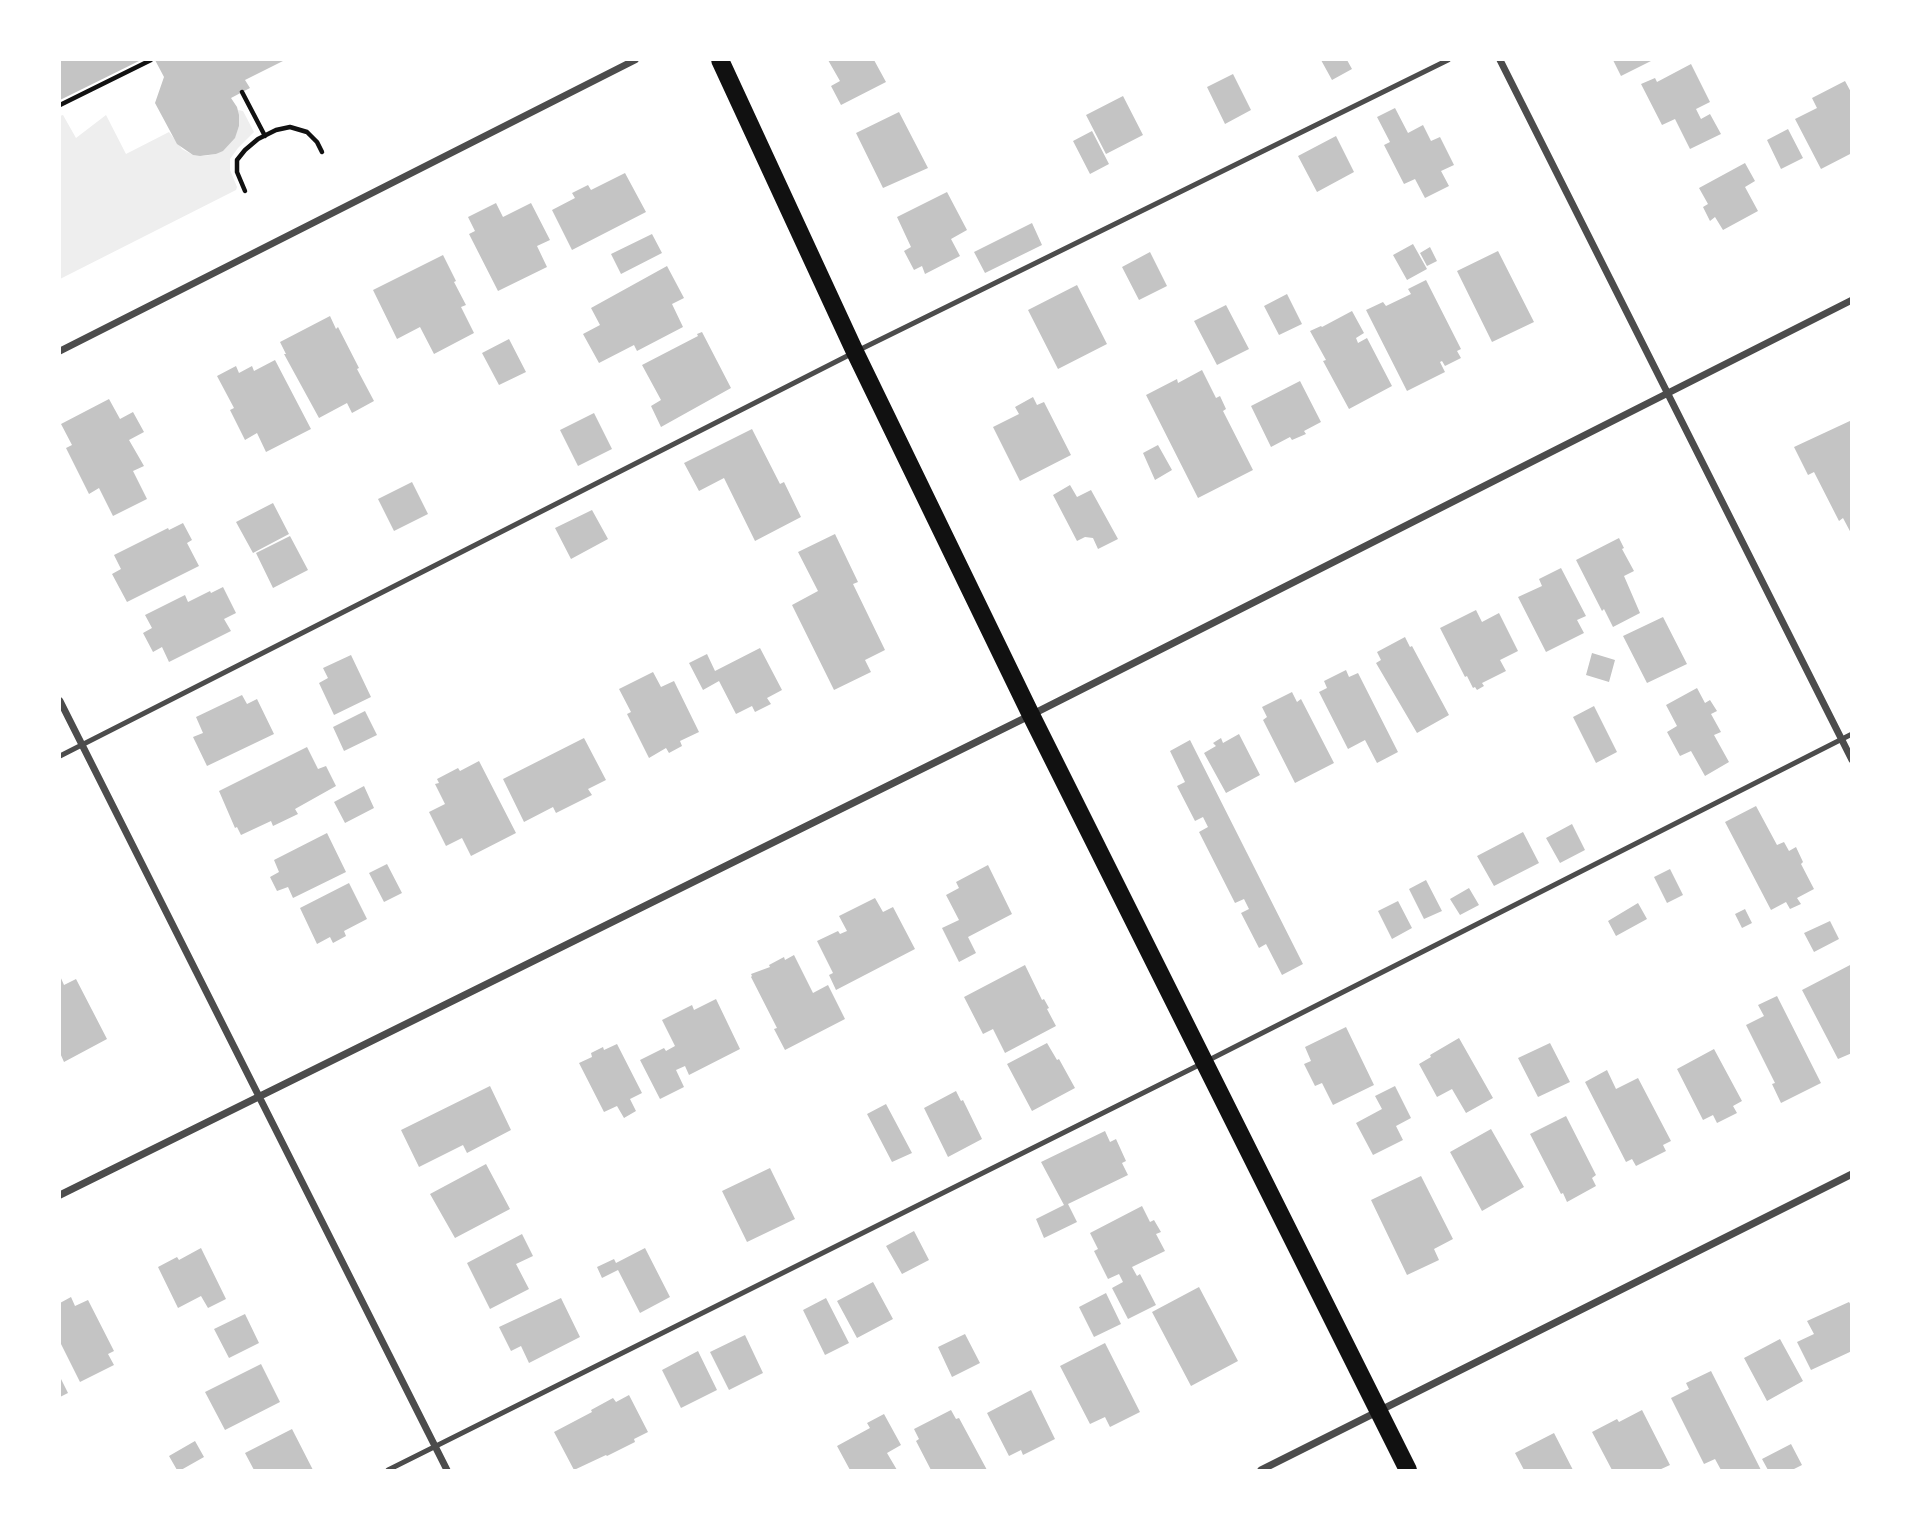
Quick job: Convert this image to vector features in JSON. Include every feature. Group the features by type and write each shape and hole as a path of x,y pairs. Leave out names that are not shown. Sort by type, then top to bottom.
{"main road":[{"path":"720,60 855,352 1031,715 1408,1471"}],"street":[{"path":"60,351 635,60"},
{"path":"1500,60 1852,760"},
{"path":"60,1195 1031,715 1852,300"},
{"path":"60,701 447,1471"},
{"path":"1261,1471 1852,1174"}],"lane":[{"path":"60,756 855,352 1448,60"},
{"path":"388,1471 1852,734"}],"path":[{"path":"60,105 151,60"},
{"path":"242,92 265,135"},
{"path":"245,191 237,172 237,160 245,150 265,135 290,127 307,132 322,152"}],"shaded area":[{"path":"238,110 243,111 254,132 230,159 236,190 60,279 60,116 63,115 76,138 106,115 126,154 169,132 182,149 193,155 204,156 223,150 235,137 239,126"}],"building":[{"path":"60,60 141,60 60,100"},
{"path":"155,60 285,60 245,80 250,88 231,98 239,115 235,138 223,151 200,156 193,155 177,144 155,103 164,77"},
{"path":"828,60 874,60 886,82 841,105 831,86 840,81"},
{"path":"1321,60 1347,60 1352,69 1332,80"},
{"path":"1613,60 1653,60 1621,76"},
{"path":"1691,64 1710,102 1696,109 1701,119 1710,114 1721,134 1690,149 1675,119 1662,125 1641,84 1655,78 1657,82"},
{"path":"1233,74 1251,110 1225,124 1207,87"},
{"path":"1845,81 1852,94 1852,153 1821,169 1795,119 1817,108 1812,98"},
{"path":"1123,96 1143,135 1106,154 1086,115"},
{"path":"1395,108 1408,133 1423,125 1431,141 1440,137 1454,165 1441,171 1449,186 1425,198 1415,179 1404,184 1384,145 1390,142 1377,117"},
{"path":"899,112 928,168 883,188 856,133"},
{"path":"1788,129 1803,158 1781,169 1767,140"},
{"path":"1092,131 1109,164 1090,174 1073,141"},
{"path":"1336,136 1354,172 1317,192 1298,156"},
{"path":"1745,163 1755,181 1745,187 1758,211 1723,230 1715,217 1710,221 1703,207 1708,204 1699,188"},
{"path":"625,173 646,212 572,250 552,210 575,198 572,193 588,185 591,190"},
{"path":"947,192 967,230 951,239 960,256 925,274 922,266 914,270 904,251 911,247 897,217"},
{"path":"496,203 503,217 531,203 550,240 537,246 547,267 498,291 469,234 475,231 468,217"},
{"path":"1032,223 1042,245 985,273 974,252"},
{"path":"652,234 662,253 621,274 611,254"},
{"path":"1413,244 1427,269 1407,280 1393,255"},
{"path":"1430,247 1437,261 1427,266 1420,253"},
{"path":"1498,251 1534,322 1492,342 1457,271"},
{"path":"1150,252 1167,286 1139,300 1122,267"},
{"path":"443,255 466,305 461,307 474,333 434,354 420,327 397,339 373,290"},
{"path":"667,266 684,298 672,304 683,327 637,351 634,345 599,363 583,334 600,325 591,308"},
{"path":"1426,280 1461,349 1457,351 1461,358 1445,366 1440,362 1445,372 1407,391 1366,310 1383,302 1386,306 1411,294 1408,289"},
{"path":"1077,285 1107,344 1058,369 1028,310"},
{"path":"1287,294 1302,324 1279,335 1264,306"},
{"path":"1226,305 1249,349 1217,365 1194,321"},
{"path":"1352,311 1364,333 1356,338 1358,343 1367,338 1392,386 1349,409 1310,331"},
{"path":"330,316 374,401 352,413 347,403 319,418 280,342"},
{"path":"702,332 731,388 661,427 651,406 661,400 642,365"},
{"path":"509,339 526,372 499,385 482,353"},
{"path":"275,360 311,429 266,452 257,433 245,440 230,410 234,408 217,376 236,366 239,373 252,366 254,371"},
{"path":"1202,370 1216,398 1220,396 1226,409 1223,411 1253,470 1198,498 1146,395"},
{"path":"1300,381 1321,422 1304,431 1306,434 1292,440 1290,437 1271,447 1251,406"},
{"path":"1033,397 1037,405 1044,402 1071,455 1020,481 993,427 1019,414 1015,407"},
{"path":"109,399 120,419 133,412 144,432 129,440 144,466 133,471 147,499 113,516 99,488 89,494 66,448 72,445 61,424"},
{"path":"594,413 612,449 578,466 560,430"},
{"path":"1852,420 1852,535 1843,518 1839,521 1814,472 1808,475 1794,447"},
{"path":"752,429 780,484 784,482 801,517 755,541 724,478 699,491 684,463"},
{"path":"1158,445 1172,470 1155,480 1143,453"},
{"path":"412,482 428,514 394,531 378,499"},
{"path":"1070,485 1077,497 1091,490 1118,539 1098,549 1093,538 1085,537 1077,541 1053,495"},
{"path":"273,503 289,534 253,553 236,522"},
{"path":"592,510 608,539 571,559 555,528"},
{"path":"183,523 192,540 187,543 199,566 127,602 112,574 121,569 114,555"},
{"path":"835,534 858,582 853,584 885,650 865,660 871,672 834,690 792,605 818,591 798,552"},
{"path":"290,536 308,570 273,588 256,553"},
{"path":"1619,538 1634,571 1624,576 1640,613 1613,627 1576,560"},
{"path":"1561,568 1586,616 1577,620 1584,633 1546,652 1518,597 1542,586 1539,579"},
{"path":"223,587 236,613 224,619 231,631 169,662 162,647 153,652 143,633 152,628 145,615 185,595 188,602"},
{"path":"1476,610 1482,622 1499,613 1518,651 1500,660 1506,671 1482,683 1484,686 1477,690 1467,676 1465,677 1440,628"},
{"path":"1663,617 1687,664 1647,683 1623,636"},
{"path":"1405,637 1449,715 1417,733 1376,663 1381,660 1377,652"},
{"path":"760,648 782,690 767,698 771,704 755,712 752,706 736,714 719,681 703,690 689,663 707,654 715,671"},
{"path":"1592,653 1615,660 1609,682 1586,675"},
{"path":"351,655 371,697 334,715 319,683 328,678 323,668"},
{"path":"1346,670 1349,677 1358,673 1398,752 1377,763 1365,740 1348,749 1319,692 1327,688 1324,681"},
{"path":"653,672 661,687 674,681 699,732 680,741 682,746 669,753 666,748 649,758 627,714 631,712 619,689"},
{"path":"1697,688 1705,703 1710,700 1717,711 1711,714 1721,732 1714,735 1729,762 1705,776 1691,751 1680,756 1667,732 1677,726 1666,705"},
{"path":"1292,692 1297,702 1301,699 1334,763 1295,783 1263,720 1267,717 1262,707"},
{"path":"242,695 247,704 257,699 274,734 207,766 193,737 203,733 196,717"},
{"path":"1594,706 1617,752 1596,763 1573,717"},
{"path":"365,711 377,735 344,751 333,727"},
{"path":"1239,734 1260,775 1226,793 1204,753 1216,746 1213,743 1221,738 1223,743"},
{"path":"584,738 606,780 588,789 592,795 556,813 553,807 524,822 503,779"},
{"path":"1190,740 1303,964 1282,975 1266,944 1259,948 1241,913 1249,909 1244,899 1235,903 1199,832 1208,827 1203,817 1195,821 1177,786 1185,782 1170,751"},
{"path":"307,747 318,769 326,766 336,786 295,809 298,814 273,826 271,821 241,835 237,827 235,828 219,791"},
{"path":"479,761 516,833 471,856 462,838 446,846 429,812 445,804 435,784 439,783 437,779"},
{"path":"364,786 374,808 345,823 334,802"},
{"path":"1756,806 1777,845 1784,842 1789,851 1796,847 1803,862 1801,864 1814,889 1797,898 1801,904 1790,909 1786,902 1771,910 1725,822"},
{"path":"1572,824 1585,850 1560,863 1546,838"},
{"path":"1523,832 1539,863 1494,886 1477,856"},
{"path":"327,833 346,872 293,898 288,887 277,891 270,877 279,872 274,860"},
{"path":"387,864 402,893 384,902 369,873"},
{"path":"988,865 1012,914 968,937 976,953 959,962 942,928 959,920 946,895 959,888 956,882"},
{"path":"1670,869 1683,895 1667,903 1654,877"},
{"path":"1426,880 1442,911 1424,919 1409,889"},
{"path":"349,883 367,919 344,931 346,936 333,943 330,937 317,944 300,908"},
{"path":"1469,888 1479,905 1460,915 1450,899"},
{"path":"875,898 883,912 893,907 915,949 836,990 829,975 833,973 817,941 838,931 840,934 847,931 839,916"},
{"path":"1398,901 1412,928 1392,939 1378,911"},
{"path":"1638,903 1647,919 1616,936 1608,921"},
{"path":"1745,909 1752,923 1742,928 1735,914"},
{"path":"1830,921 1839,939 1814,952 1804,933"},
{"path":"794,955 813,993 828,985 845,1019 785,1050 751,974 770,967 769,965 784,957 785,960"},
{"path":"1852,964 1852,1053 1838,1059 1802,990"},
{"path":"1025,965 1056,1026 1005,1053 993,1029 983,1034 964,997"},
{"path":"60,976 64,985 76,979 107,1039 64,1062 60,1053"},
{"path":"1777,996 1821,1083 1781,1103 1772,1084 1775,1083 1746,1025 1764,1016 1758,1005"},
{"path":"716,999 740,1049 689,1075 685,1066 676,1070 684,1087 660,1099 640,1060 664,1048 666,1051 675,1046 662,1020 692,1005 694,1010"},
{"path":"1346,1027 1374,1085 1333,1105 1322,1083 1315,1086 1304,1064 1311,1061 1305,1047"},
{"path":"1459,1038 1493,1098 1466,1113 1452,1089 1437,1097 1419,1064"},
{"path":"1047,1043 1075,1088 1032,1111 1007,1064"},
{"path":"1550,1043 1570,1082 1538,1097 1518,1058"},
{"path":"617,1044 642,1093 630,1099 636,1111 624,1118 617,1106 604,1112 579,1063 592,1057 591,1053 603,1047 604,1050"},
{"path":"1714,1049 1742,1101 1733,1106 1737,1113 1717,1123 1713,1115 1703,1120 1677,1069"},
{"path":"1607,1070 1616,1089 1638,1078 1671,1141 1663,1145 1666,1151 1636,1166 1632,1159 1626,1162 1585,1082"},
{"path":"490,1086 511,1130 467,1153 463,1145 419,1167 401,1130"},
{"path":"1395,1086 1411,1118 1396,1126 1403,1140 1373,1155 1356,1123 1382,1109 1375,1096"},
{"path":"956,1091 982,1139 948,1157 924,1108"},
{"path":"886,1104 912,1153 892,1162 867,1114"},
{"path":"1566,1116 1596,1175 1592,1178 1596,1186 1567,1202 1530,1134"},
{"path":"1491,1129 1524,1187 1482,1211 1450,1152"},
{"path":"1105,1131 1110,1142 1116,1139 1126,1161 1122,1163 1128,1175 1068,1204 1077,1222 1044,1238 1036,1219 1064,1205 1041,1162"},
{"path":"486,1164 510,1209 455,1238 430,1194"},
{"path":"770,1168 795,1219 747,1242 722,1191"},
{"path":"1421,1176 1453,1239 1434,1249 1439,1260 1407,1275 1371,1200"},
{"path":"1142,1206 1150,1222 1154,1220 1161,1232 1156,1234 1165,1251 1132,1267 1137,1276 1140,1274 1156,1305 1128,1319 1112,1288 1123,1282 1119,1274 1108,1279 1094,1251 1098,1249 1090,1233"},
{"path":"914,1231 929,1260 902,1274 886,1246"},
{"path":"522,1234 533,1256 516,1264 529,1289 490,1309 467,1263"},
{"path":"201,1248 226,1299 208,1308 201,1296 178,1308 158,1267"},
{"path":"645,1248 670,1297 640,1313 618,1270 602,1278 597,1267 614,1259 616,1263"},
{"path":"873,1282 893,1319 857,1338 837,1301"},
{"path":"1199,1287 1238,1361 1191,1386 1152,1312"},
{"path":"1106,1293 1121,1324 1094,1337 1079,1307"},
{"path":"71,1297 75,1306 88,1300 114,1351 108,1354 114,1365 80,1382 60,1342 60,1303"},
{"path":"561,1298 580,1337 529,1363 521,1346 511,1351 499,1327"},
{"path":"826,1298 849,1343 825,1355 803,1310"},
{"path":"1849,1302 1852,1307 1852,1351 1811,1370 1797,1342 1814,1334 1807,1321"},
{"path":"245,1314 259,1343 229,1358 214,1329"},
{"path":"965,1334 980,1363 952,1377 938,1347"},
{"path":"745,1335 763,1373 729,1390 710,1352"},
{"path":"1780,1339 1803,1381 1767,1401 1744,1358"},
{"path":"1105,1343 1140,1412 1110,1427 1105,1417 1090,1424 1060,1366"},
{"path":"698,1351 717,1390 681,1408 662,1370"},
{"path":"261,1364 280,1402 225,1430 205,1392"},
{"path":"1711,1371 1761,1470 1721,1470 1715,1459 1704,1464 1671,1398 1689,1389 1686,1383"},
{"path":"60,1377 68,1393 60,1397"},
{"path":"1031,1390 1055,1439 1023,1455 1021,1450 1009,1456 987,1413"},
{"path":"629,1395 648,1432 634,1439 635,1442 574,1470 554,1432 613,1398 616,1402"},
{"path":"951,1410 956,1419 959,1418 987,1470 931,1470 916,1441 919,1439 914,1429"},
{"path":"1642,1410 1670,1465 1659,1470 1612,1470 1592,1432"},
{"path":"884,1414 901,1445 887,1453 897,1470 850,1470 837,1446 870,1428 867,1423"},
{"path":"292,1429 313,1470 254,1470 245,1453"},
{"path":"1554,1433 1573,1470 1524,1470 1515,1453"},
{"path":"195,1441 204,1457 177,1470 169,1456"},
{"path":"1791,1444 1802,1465 1792,1470 1768,1470 1762,1459"}]}
